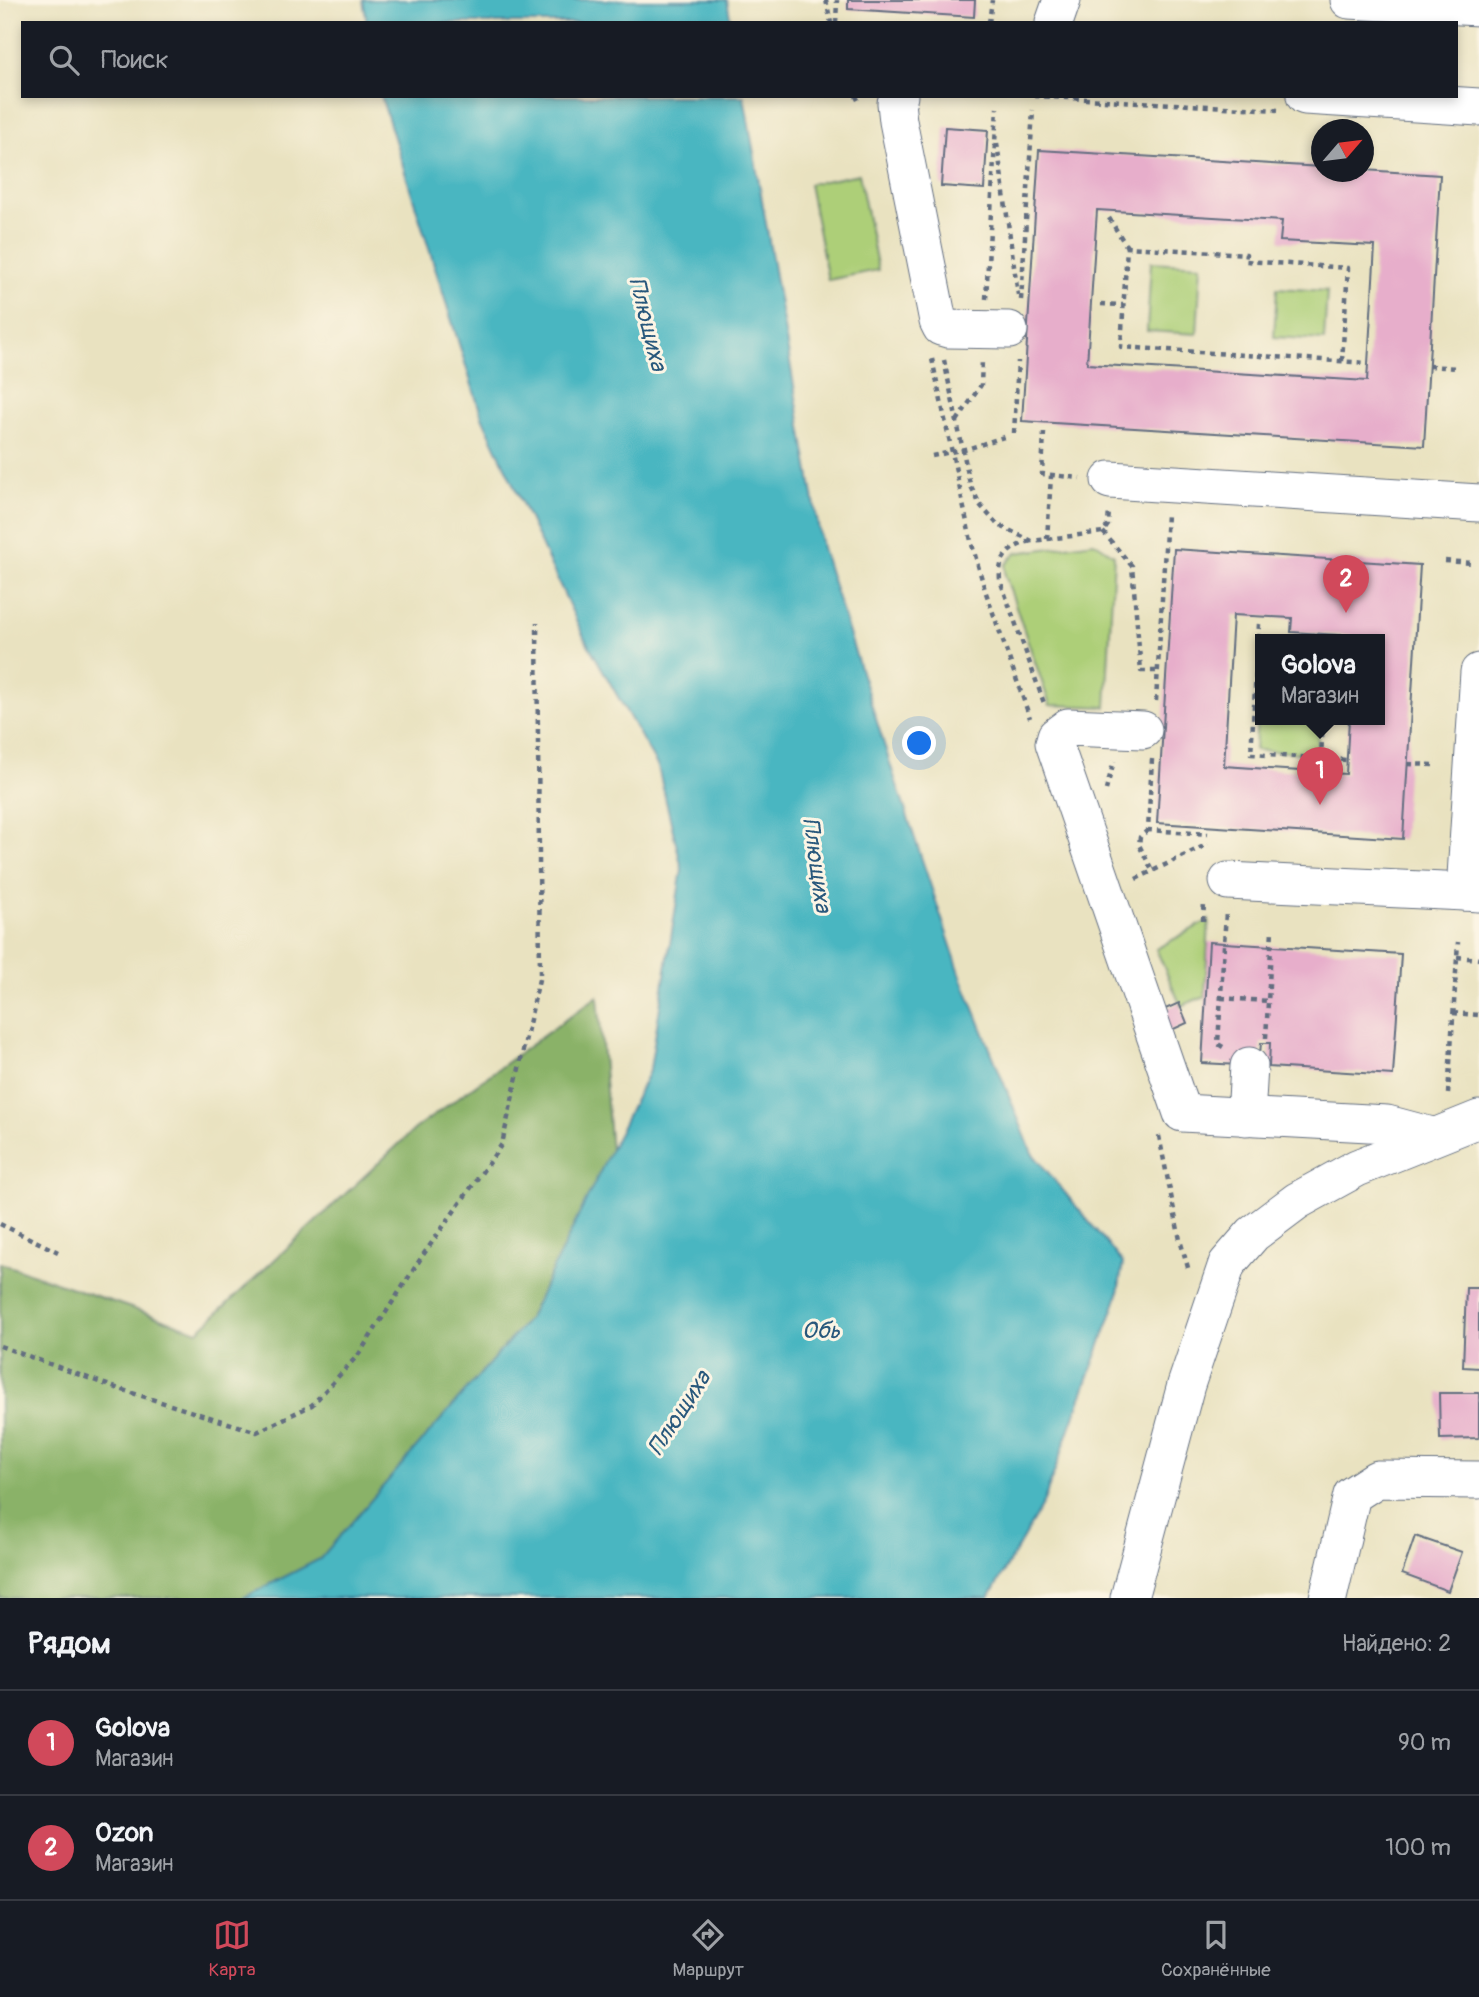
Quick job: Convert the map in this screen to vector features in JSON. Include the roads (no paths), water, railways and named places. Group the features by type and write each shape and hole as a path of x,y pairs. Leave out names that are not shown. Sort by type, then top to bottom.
{"street":[{"path":"1055,21 1062,0"},
{"path":"1349,0 1479,7"},
{"path":"898,98 896,103 898,121 941,327 948,329 1012,315"},
{"path":"1295,103 1479,107"},
{"path":"1110,480 1479,503"},
{"path":"1228,881 1472,892 1479,672"},
{"path":"1150,731 1068,727 1056,736 1054,743 1169,1121 1186,1114 1387,1124 1432,1136"},
{"path":"1246,1117 1254,1046"},
{"path":"1129,1598 1186,1385 1227,1264 1253,1234 1297,1201 1357,1168 1479,1119"},
{"path":"1328,1598 1352,1495 1377,1479 1479,1480"}],"water":[{"path":"363,0 727,0 731,21 367,21"},
{"name":"Обь","path":"382,98 744,98 822,548 894,776 962,979 1032,1153 1123,1263 1117,1298 1043,1503 989,1598 243,1598 320,1559 529,1318 650,1069 682,869 658,767 584,637 482,417"}],"place":[{"name":"Ozon","path":"1346,613"},
{"name":"Golova","path":"1320,805"}],"water label":[{"name":"Плющиха","path":"648,324"},
{"name":"Плющиха","path":"817,865"},
{"name":"Плющиха","path":"679,1413"}]}
